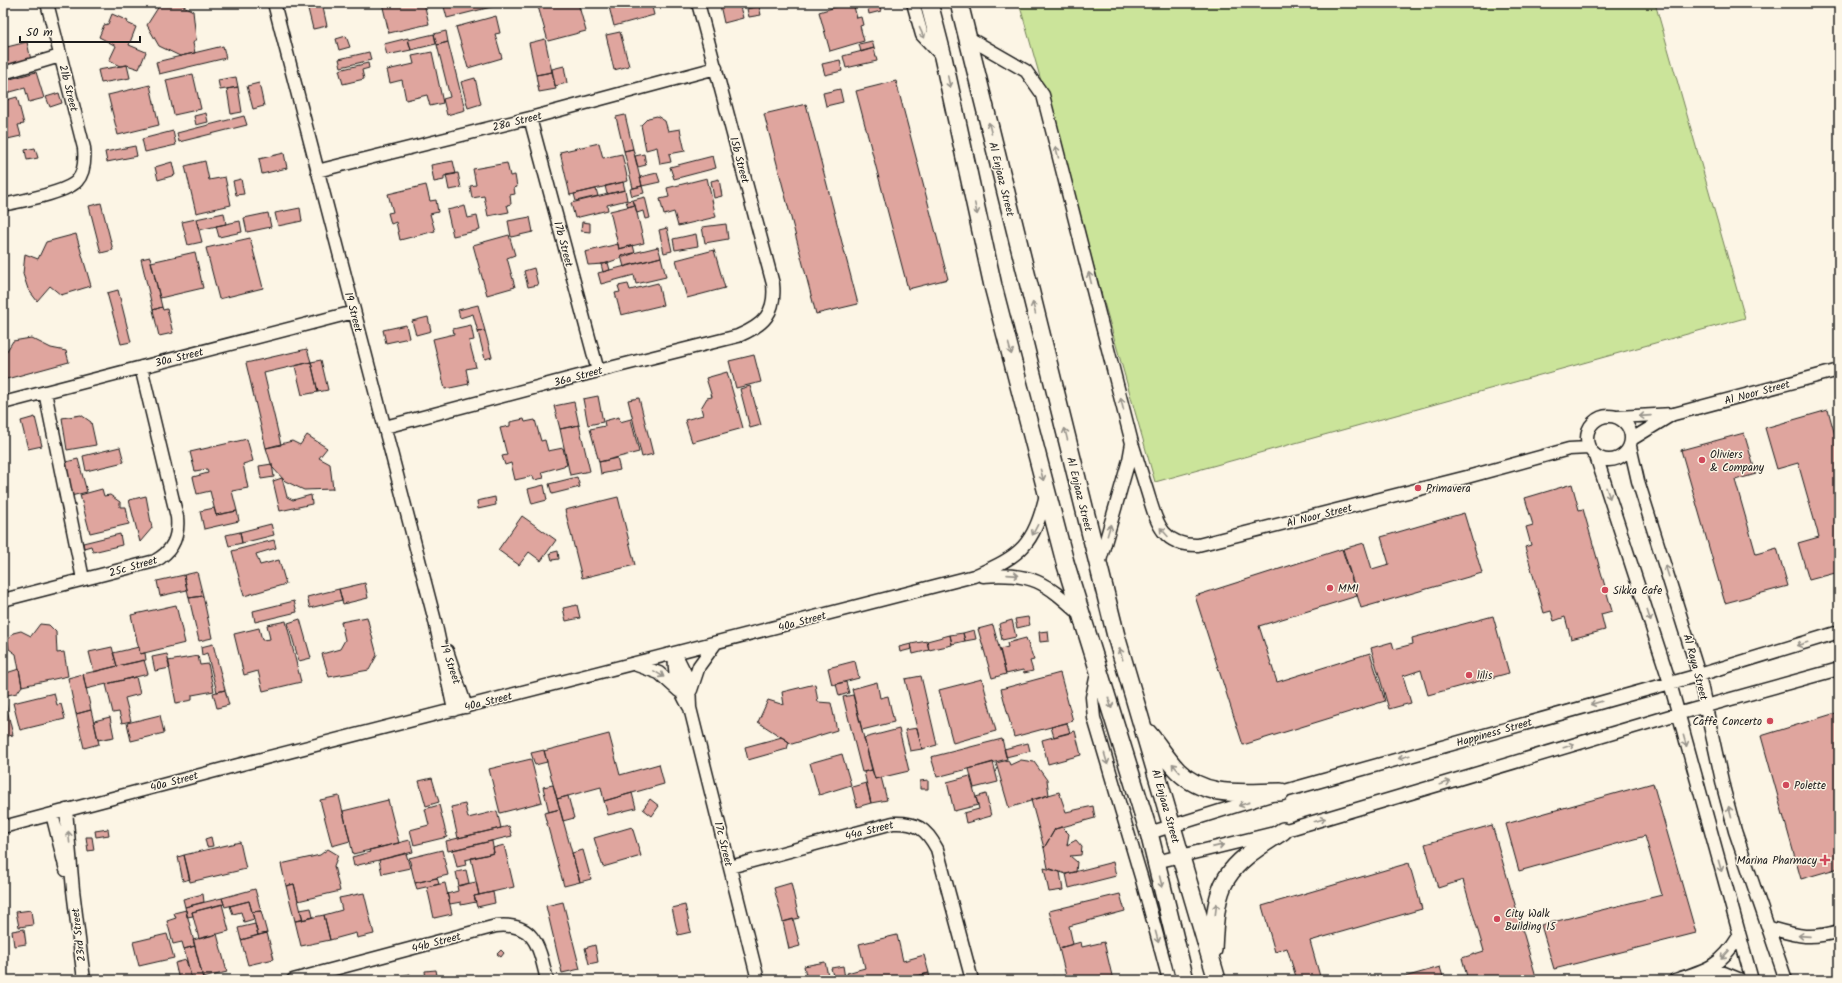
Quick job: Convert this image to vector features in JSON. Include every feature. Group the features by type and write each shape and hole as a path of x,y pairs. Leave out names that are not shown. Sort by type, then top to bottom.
{"street":[{"name":"21b Street","path":"3,205 65,189 78,180 84,165 84,148 47,3"},
{"name":"19 Street","path":"274,3 435,621 454,710"},
{"name":"15b Street","path":"698,3 773,284 774,296 772,307 766,318"},
{"path":"913,3 922,35 943,57"},
{"path":"929,3 943,57 993,286 1047,493 1080,614 1098,666 1149,833 1185,980"},
{"name":"Al Enjaaz Street","path":"959,3 1116,636 1171,826 1213,962 1217,980"},
{"name":"Al Noor Street","path":"967,38 1026,71 1043,95 1132,443 1157,524 1167,536 1174,541 1182,544 1198,545 1467,477 1569,449 1590,447"},
{"path":"3,74 60,56"},
{"name":"28a Street","path":"317,171 530,118 716,68"},
{"name":"17b Street","path":"530,118 598,370"},
{"name":"30a Street","path":"3,403 354,312"},
{"name":"36a Street","path":"385,427 598,370 738,336 758,326 766,318"},
{"name":"25c Street","path":"3,600 155,561 169,551 176,541 179,529 177,517 141,367"},
{"name":"Al Noor Street","path":"1674,414 1839,370"},
{"path":"46,392 83,579"},
{"path":"1674,414 1617,417 1610,416 1597,419 1588,430 1590,447 1670,683 1677,714 1752,980"},
{"path":"1590,447 1602,459 1616,460 1622,457 1631,442 1674,414"},
{"path":"1617,417 1628,426 1631,442"},
{"name":"Al Raya Street","path":"1631,442 1638,481 1699,675 1724,790 1735,831 1770,928 1786,980"},
{"path":"1098,567 1129,460 1132,443"},
{"name":"40a Street","path":"3,827 974,576 1005,563 1023,547 1036,528 1047,493"},
{"name":"40a Street","path":"974,576 1016,575 1038,581 1050,587 1080,614"},
{"name":"19 Street","path":"435,621 466,707"},
{"name":"Happiness Street","path":"1149,833 1281,792 1699,675 1839,632"},
{"name":"17c Street","path":"685,692 699,666 715,644"},
{"name":"17c Street","path":"675,653 685,671 685,692 758,980"},
{"path":"633,664 659,673 685,692"},
{"path":"1098,666 1092,697 1094,718 1142,880 1169,980"},
{"path":"1156,862 1283,831 1677,714 1839,669"},
{"path":"1142,725 1178,771 1198,786 1216,792 1231,794 1281,792"},
{"name":"23rd Street","path":"66,810 73,890 84,980"},
{"name":"23rd Street","path":"52,814 73,890"},
{"name":"44a Street","path":"730,867 893,823 907,823 920,828 930,836 936,849 972,980"},
{"path":"1213,962 1216,904 1222,887 1230,872 1241,859 1283,831"},
{"name":"44b Street","path":"293,980 496,926 508,925 518,927 530,934 537,944 547,980"},
{"path":"1770,928 1803,937 1818,936 1839,931"},
{"path":"1675,980 1706,971 1722,959 1740,936"},
{"path":"1706,971 1724,973 1741,980"}],"green space":[{"path":"1019,3 1655,3 1745,318 1155,482"}],"building":[{"path":"161,3 178,3 193,11 196,39 193,43 195,53 180,56 159,46 147,25"},
{"path":"322,3 327,26 313,29 307,5"},
{"path":"382,3 424,3 429,24 389,33"},
{"path":"443,3 507,3 447,18"},
{"path":"537,3 578,3 586,31 548,41"},
{"path":"608,3 651,3 654,15 614,26"},
{"path":"739,3 743,18 724,23 720,5"},
{"path":"853,3 857,18 861,17 863,25 860,26 864,41 830,51 819,12"},
{"path":"867,3 887,3 880,5 881,11 869,14"},
{"path":"759,6 761,15 749,17 747,9"},
{"path":"112,14 128,21 127,23 136,27 129,45 146,52 139,69 127,65 120,66 109,61 116,46 99,37 104,25 108,24"},
{"path":"496,16 500,33 495,34 502,58 468,68 456,27"},
{"path":"446,31 448,42 437,45 434,34"},
{"path":"620,32 629,66 614,70 606,35"},
{"path":"434,34 436,44 411,50 408,40"},
{"path":"346,36 350,47 339,50 336,39"},
{"path":"408,38 411,50 387,55 384,44"},
{"path":"545,39 552,72 536,75 529,43"},
{"path":"872,41 874,48 861,52 859,44"},
{"path":"27,42 31,60 3,66 3,48"},
{"path":"448,42 465,110 447,115 443,99 450,97 437,45"},
{"path":"223,46 226,58 159,74 156,62"},
{"path":"874,48 877,61 846,68 843,56"},
{"path":"369,52 371,60 341,67 339,59"},
{"path":"432,52 443,103 430,106 427,95 406,100 402,80 390,83 387,70 414,64 412,56"},
{"path":"840,60 842,71 825,75 822,64"},
{"path":"368,63 369,68 362,70 364,79 343,84 339,70"},
{"path":"127,65 130,78 101,83 98,70"},
{"path":"564,66 567,83 555,86 552,69"},
{"path":"36,72 44,98 29,102 25,88 3,94 3,81"},
{"path":"552,72 556,89 539,92 536,75"},
{"path":"193,74 201,109 174,115 166,80"},
{"path":"236,77 238,87 220,90 218,80"},
{"path":"475,78 481,104 468,108 461,82"},
{"path":"896,81 948,279 908,289 856,91"},
{"path":"259,83 264,106 253,109 247,86"},
{"path":"150,85 159,125 118,135 108,95"},
{"path":"238,87 242,112 231,114 227,89"},
{"path":"840,89 843,102 826,106 823,93"},
{"path":"59,93 62,103 50,107 46,97"},
{"path":"17,97 24,124 18,125 21,136 3,140 3,101"},
{"path":"806,104 858,304 816,314 764,114"},
{"path":"206,113 208,122 196,125 194,116"},
{"path":"625,115 633,149 624,151 616,117"},
{"path":"244,116 247,125 179,142 177,133"},
{"path":"657,116 665,121 668,131 680,129 685,151 669,154 671,162 660,164 657,147 646,150 641,125 648,118"},
{"path":"173,131 176,145 145,152 142,139"},
{"path":"599,143 603,158 622,154 628,181 570,195 560,152"},
{"path":"135,146 137,156 107,162 105,152"},
{"path":"35,148 38,158 27,160 25,150"},
{"path":"633,149 642,186 633,188 624,151"},
{"path":"284,153 287,168 262,174 259,159"},
{"path":"644,154 646,165 638,167 635,156"},
{"path":"713,156 716,168 674,179 670,167"},
{"path":"205,161 209,180 225,177 231,205 196,213 185,166"},
{"path":"453,161 456,174 444,176 444,180 434,182 431,165"},
{"path":"172,162 175,175 158,180 155,167"},
{"path":"507,163 510,176 515,175 517,187 514,188 515,194 510,195 511,204 507,205 509,212 488,216 484,196 472,198 470,186 476,185 473,169"},
{"path":"458,173 461,188 449,190 446,175"},
{"path":"657,173 660,182 642,186 640,177"},
{"path":"707,178 716,217 678,226 674,212 664,215 660,199 669,197 667,188"},
{"path":"241,179 244,194 236,195 233,181"},
{"path":"719,179 722,196 714,198 711,181"},
{"path":"623,182 625,190 607,194 605,186"},
{"path":"426,185 430,201 436,200 438,212 430,214 435,231 400,240 396,222 391,224 388,213 393,212 388,194"},
{"path":"642,186 644,193 632,196 630,189"},
{"path":"596,189 598,196 576,201 574,194"},
{"path":"625,190 627,200 607,205 608,210 575,218 571,203"},
{"path":"645,197 650,218 645,219 643,211 637,213 633,200"},
{"path":"633,200 635,205 628,207 626,201"},
{"path":"101,203 113,250 101,253 89,206"},
{"path":"635,205 644,243 619,249 610,211"},
{"path":"465,206 468,218 477,216 480,230 453,236 447,210"},
{"path":"300,208 302,221 278,226 275,213"},
{"path":"224,213 226,224 199,230 196,219"},
{"path":"268,213 271,227 247,232 244,218"},
{"path":"530,217 533,232 511,237 508,221"},
{"path":"196,219 202,242 188,245 182,222"},
{"path":"240,221 242,232 219,237 216,226"},
{"path":"582,222 590,223 590,232 581,231"},
{"path":"726,224 728,239 705,243 702,227"},
{"path":"667,228 672,251 664,253 659,230"},
{"path":"76,234 91,286 61,295 50,286 37,301 28,289 23,274 25,254 38,259 46,242"},
{"path":"696,234 698,246 675,250 673,239"},
{"path":"509,235 515,255 507,258 515,287 487,295 473,245"},
{"path":"250,238 263,288 219,299 206,248"},
{"path":"618,244 619,249 633,245 635,253 604,264 588,265 585,252"},
{"path":"658,247 661,257 624,267 621,256"},
{"path":"714,250 725,288 687,298 676,260"},
{"path":"195,252 203,288 160,298 151,262"},
{"path":"150,257 162,307 153,310 141,259"},
{"path":"661,257 666,277 636,284 634,275 601,284 598,273"},
{"path":"608,263 610,270 603,272 601,264"},
{"path":"534,268 538,285 528,287 524,271"},
{"path":"658,283 663,305 621,315 615,293 620,292 618,286 628,284 630,290"},
{"path":"118,290 131,342 121,344 107,293"},
{"path":"478,305 485,331 478,332 473,314 460,318 458,310"},
{"path":"162,307 163,310 167,309 173,333 159,336 153,310"},
{"path":"428,317 431,331 416,335 412,321"},
{"path":"406,325 409,338 386,343 383,330"},
{"path":"471,325 474,340 469,341 476,367 466,369 469,384 445,389 433,339 454,334 453,329"},
{"path":"485,331 492,357 485,359 478,332"},
{"path":"31,338 51,348 66,351 69,362 3,380 3,357 13,341"},
{"path":"307,349 311,362 264,373 281,445 266,448 246,363"},
{"path":"754,355 761,382 736,388 729,361"},
{"path":"321,360 328,390 318,392 311,362"},
{"path":"311,362 318,392 302,395 295,366"},
{"path":"727,372 743,428 692,442 685,420 703,415 701,408 707,398 712,397 706,378"},
{"path":"750,386 761,425 750,428 740,389"},
{"path":"598,396 603,422 588,425 583,399"},
{"path":"639,398 653,454 642,457 628,400"},
{"path":"574,402 579,425 560,429 554,406"},
{"path":"1828,410 1839,450 1839,572 1809,580 1798,543 1819,537 1798,463 1777,469 1765,428"},
{"path":"81,415 91,422 96,445 67,450 62,418"},
{"path":"35,417 42,446 28,449 21,421"},
{"path":"619,417 620,422 631,419 639,452 599,462 590,429 605,426 604,421"},
{"path":"524,419 525,422 535,420 541,441 545,440 548,451 563,448 567,465 542,472 544,478 534,480 533,476 515,480 511,463 505,465 502,456 507,455 500,428 510,426 510,422"},
{"path":"579,425 590,471 570,475 560,429"},
{"path":"1744,433 1756,474 1735,480 1756,554 1777,548 1788,586 1725,603 1681,450"},
{"path":"307,435 327,448 319,458 330,464 333,489 304,490 285,481 272,467 266,448 292,441 300,445"},
{"path":"247,439 253,461 243,464 248,488 232,491 237,511 216,515 210,491 197,494 193,477 208,473 207,469 195,471 190,452"},
{"path":"120,447 124,462 86,471 83,456"},
{"path":"617,458 620,470 601,474 599,462"},
{"path":"78,459 87,492 71,496 62,463"},
{"path":"272,464 274,477 261,479 259,466"},
{"path":"577,477 580,487 552,494 549,484"},
{"path":"282,478 287,497 293,500 311,495 312,504 280,511 273,481"},
{"path":"1572,484 1579,510 1583,509 1612,611 1601,614 1605,630 1571,639 1565,617 1554,621 1551,611 1544,613 1525,547 1531,545 1526,527 1533,525 1525,498"},
{"path":"544,485 547,500 532,504 528,489"},
{"path":"102,489 104,496 110,495 120,502 120,507 126,507 129,524 90,533 80,495"},
{"path":"146,496 152,528 140,542 129,500"},
{"path":"495,497 496,505 478,509 477,501"},
{"path":"618,497 635,565 582,578 565,510"},
{"path":"214,508 216,515 237,511 239,521 204,529 200,511"},
{"path":"1464,513 1482,573 1361,608 1343,549 1364,543 1372,569 1389,564 1381,537"},
{"path":"522,516 556,540 541,561 529,552 519,565 498,550"},
{"path":"271,524 274,535 242,543 240,532"},
{"path":"240,532 242,543 229,546 226,535"},
{"path":"120,534 122,545 93,552 91,546 84,548 83,543"},
{"path":"274,540 276,548 256,554 260,565 279,560 286,584 244,596 232,551"},
{"path":"1342,549 1357,596 1259,626 1277,682 1370,653 1385,701 1243,745 1195,596"},
{"path":"558,551 559,559 552,560 550,553"},
{"path":"197,572 203,596 189,598 184,575"},
{"path":"184,575 187,590 160,596 157,581"},
{"path":"365,583 368,598 343,604 339,589"},
{"path":"339,589 342,600 310,608 307,597"},
{"path":"203,596 212,638 199,641 189,598"},
{"path":"294,601 297,612 255,622 253,611"},
{"path":"176,605 185,643 140,654 131,615"},
{"path":"577,605 580,618 566,621 563,608"},
{"path":"1493,616 1509,673 1428,695 1421,670 1403,676 1411,703 1389,709 1371,648 1392,642 1394,649 1413,644 1412,638"},
{"path":"367,617 377,655 369,670 329,677 322,654 340,649 345,640 341,622"},
{"path":"1028,617 1030,625 1017,628 1015,619"},
{"path":"300,619 311,658 299,661 288,623"},
{"path":"1012,620 1016,637 1002,640 999,624"},
{"path":"286,621 301,682 263,691 258,671 244,675 234,634 259,628 262,640 270,639 267,625"},
{"path":"40,624 49,625 56,632 57,653 64,652 68,676 22,686 16,654 9,649 8,640 13,633 21,631 31,636"},
{"path":"993,625 1006,674 992,678 978,629"},
{"path":"974,630 976,639 965,641 963,633"},
{"path":"1048,631 1049,641 1040,642 1039,632"},
{"path":"963,633 965,641 952,644 950,635"},
{"path":"950,635 952,645 929,650 927,641"},
{"path":"1026,638 1034,660 1030,661 1033,671 1024,673 1023,670 1006,674 1000,649 1008,647 1007,643"},
{"path":"927,641 929,650 913,654 911,644"},
{"path":"213,644 225,690 217,692 207,653 202,655 201,647"},
{"path":"911,644 912,649 900,652 899,647"},
{"path":"112,647 117,666 94,672 89,652"},
{"path":"139,647 140,654 145,653 146,660 117,666 113,653"},
{"path":"167,654 170,668 155,671 152,657"},
{"path":"198,656 200,665 208,664 214,691 192,695 192,700 176,703 168,661"},
{"path":"144,660 148,674 86,689 83,674"},
{"path":"855,661 859,678 832,685 828,668"},
{"path":"19,669 22,686 17,693 3,696 3,674"},
{"path":"1060,673 1073,721 1014,737 1001,689"},
{"path":"83,674 91,710 76,714 68,678"},
{"path":"921,676 937,745 922,749 905,679"},
{"path":"136,677 140,694 125,698 131,721 122,723 119,712 113,713 106,684"},
{"path":"982,679 996,731 953,743 939,690"},
{"path":"846,682 849,693 839,696 836,684"},
{"path":"877,682 880,698 888,696 894,722 862,730 852,689"},
{"path":"815,684 818,702 831,703 837,730 792,744 758,722 768,700 784,705 782,692"},
{"path":"225,690 229,705 217,708 213,693"},
{"path":"54,693 57,705 61,704 65,719 20,730 13,703"},
{"path":"853,695 872,770 862,772 843,697"},
{"path":"6,705 13,735 3,737 3,706"},
{"path":"91,710 99,744 84,748 76,714"},
{"path":"1839,712 1839,868 1801,879 1761,736"},
{"path":"160,715 164,733 131,741 127,723"},
{"path":"110,717 114,737 98,740 94,721"},
{"path":"1067,723 1070,733 1054,737 1051,727"},
{"path":"917,728 922,749 910,751 905,730"},
{"path":"899,729 909,771 875,779 864,738"},
{"path":"1075,731 1081,755 1048,764 1042,740"},
{"path":"609,734 620,775 659,764 664,784 604,801 601,787 557,799 544,751"},
{"path":"782,737 789,742 787,749 748,760 745,747"},
{"path":"1002,739 1007,759 937,777 931,757"},
{"path":"1028,743 1030,751 1006,757 1004,749"},
{"path":"544,750 547,762 535,765 531,753"},
{"path":"842,754 851,785 819,795 810,763"},
{"path":"531,759 542,802 500,813 489,769"},
{"path":"1008,760 1010,765 1021,760 1034,762 1047,780 1049,795 1009,808 996,763"},
{"path":"993,762 998,782 974,788 969,769"},
{"path":"872,770 875,779 881,777 887,800 871,803 864,772"},
{"path":"970,776 978,805 954,811 947,782"},
{"path":"432,778 439,802 426,806 419,781"},
{"path":"928,780 928,789 920,789 920,781"},
{"path":"866,783 871,803 857,807 852,787"},
{"path":"1653,783 1696,933 1554,969 1541,925 1662,895 1645,836 1519,871 1506,824"},
{"path":"553,785 560,809 549,812 543,787"},
{"path":"1059,792 1066,812 1093,806 1095,818 1055,829 1044,848 1031,800"},
{"path":"632,793 636,808 608,815 604,801"},
{"path":"986,794 991,816 966,823 964,813 979,809 976,797"},
{"path":"339,796 350,841 332,846 320,800"},
{"path":"568,796 574,818 563,821 557,799"},
{"path":"650,799 659,806 652,816 643,809"},
{"path":"388,800 399,843 353,854 343,811"},
{"path":"465,804 468,818 497,811 501,828 458,838 451,807"},
{"path":"439,805 447,837 414,845 410,830 429,825 425,809"},
{"path":"560,809 580,882 564,886 544,813"},
{"name":"City Walk Building 15","path":"1492,825 1537,980 1468,980 1462,958 1484,951 1463,880 1438,888 1425,844"},
{"path":"509,826 512,836 448,851 446,841"},
{"path":"632,827 641,856 603,867 594,838"},
{"path":"1062,827 1069,834 1067,845 1076,840 1082,847 1081,855 1070,856 1077,862 1076,872 1066,874 1048,868 1044,848 1055,829"},
{"path":"108,829 109,835 96,837 95,831"},
{"path":"86,837 92,837 94,850 88,851"},
{"path":"211,837 213,846 207,847 205,839"},
{"path":"410,840 413,852 354,866 352,857 370,852 369,850"},
{"path":"492,841 494,853 465,860 466,865 457,867 453,850"},
{"path":"240,842 246,869 190,882 184,855"},
{"path":"504,845 514,887 479,895 471,858 494,853 493,848"},
{"path":"328,849 338,855 334,866 340,891 298,901 294,884 286,886 281,864 320,855"},
{"path":"442,850 448,875 415,883 409,858"},
{"path":"583,850 591,879 580,882 572,853"},
{"path":"406,853 410,868 382,874 379,860"},
{"path":"184,855 190,879 183,881 178,857"},
{"path":"1113,862 1116,876 1069,888 1066,874"},
{"path":"1409,863 1422,909 1310,941 1321,980 1297,980 1287,948 1275,952 1262,906"},
{"path":"1044,868 1060,872 1063,890 1049,892"},
{"path":"466,870 469,883 459,886 456,872"},
{"path":"437,878 439,884 417,889 415,883"},
{"path":"476,882 479,895 474,896 476,902 461,905 461,902 450,904 447,894 458,891 457,886"},
{"path":"445,883 452,914 434,918 427,887"},
{"path":"791,883 799,918 783,922 774,888"},
{"path":"294,884 303,920 295,921 286,886"},
{"path":"255,889 261,911 252,912 249,901 225,907 222,898"},
{"path":"493,892 495,903 477,907 474,896"},
{"path":"364,893 374,934 357,938 356,933 330,940 324,915 342,910 339,898"},
{"path":"203,894 204,902 185,907 183,899"},
{"path":"1120,894 1125,911 1069,926 1073,944 1059,948 1049,911"},
{"path":"222,898 224,904 192,912 193,916 187,917 185,907"},
{"path":"249,901 254,919 244,922 241,912 233,914 230,906"},
{"path":"563,902 580,969 562,973 546,906"},
{"path":"222,904 229,931 199,939 192,912"},
{"path":"685,905 691,932 678,935 672,908"},
{"path":"311,908 313,917 303,920 300,910"},
{"path":"31,910 33,925 19,927 16,912"},
{"path":"186,910 195,946 184,949 182,942 173,944 167,921 176,918 174,913"},
{"path":"261,911 267,933 258,935 252,912"},
{"path":"324,915 330,940 301,946 295,921"},
{"path":"793,919 800,946 789,949 783,922"},
{"path":"255,924 258,935 241,940 238,928"},
{"path":"24,929 26,944 14,946 12,931"},
{"path":"267,933 274,959 248,965 241,940"},
{"path":"167,934 174,958 139,966 133,942"},
{"path":"217,934 227,972 203,978 193,940"},
{"path":"897,935 903,961 924,955 929,973 909,978 909,980 849,980 847,973 865,968 859,944"},
{"path":"1081,942 1082,947 1104,942 1113,980 1067,980 1059,948"},
{"path":"595,945 598,962 589,964 585,948"},
{"path":"195,946 203,978 192,980 184,949"},
{"path":"501,950 504,953 501,957 497,954"},
{"path":"186,960 192,980 179,980 175,963"},
{"path":"825,962 829,980 807,980 804,966"},
{"path":"843,966 845,978 834,980 831,968"},
{"path":"1440,967 1444,980 1394,980"},
{"path":"436,970 438,980 426,980 425,971"},
{"path":"929,973 930,980 912,980 911,978"},
{"path":"410,974 411,980 380,980"},
{"path":"1054,976 1055,980 1037,980"}],"place":[{"name":"Oliviers & Company","path":"1702,460"},
{"name":"Primavera","path":"1418,488"},
{"name":"MMI","path":"1330,588"},
{"name":"Sikka Cafe","path":"1605,590"},
{"name":"lilis","path":"1469,675"},
{"name":"Caffe Concerto","path":"1770,721"},
{"name":"Polette","path":"1786,785"},
{"name":"Marina Pharmacy","path":"1825,860"},
{"name":"City Walk Building 15","path":"1497,919"}]}
